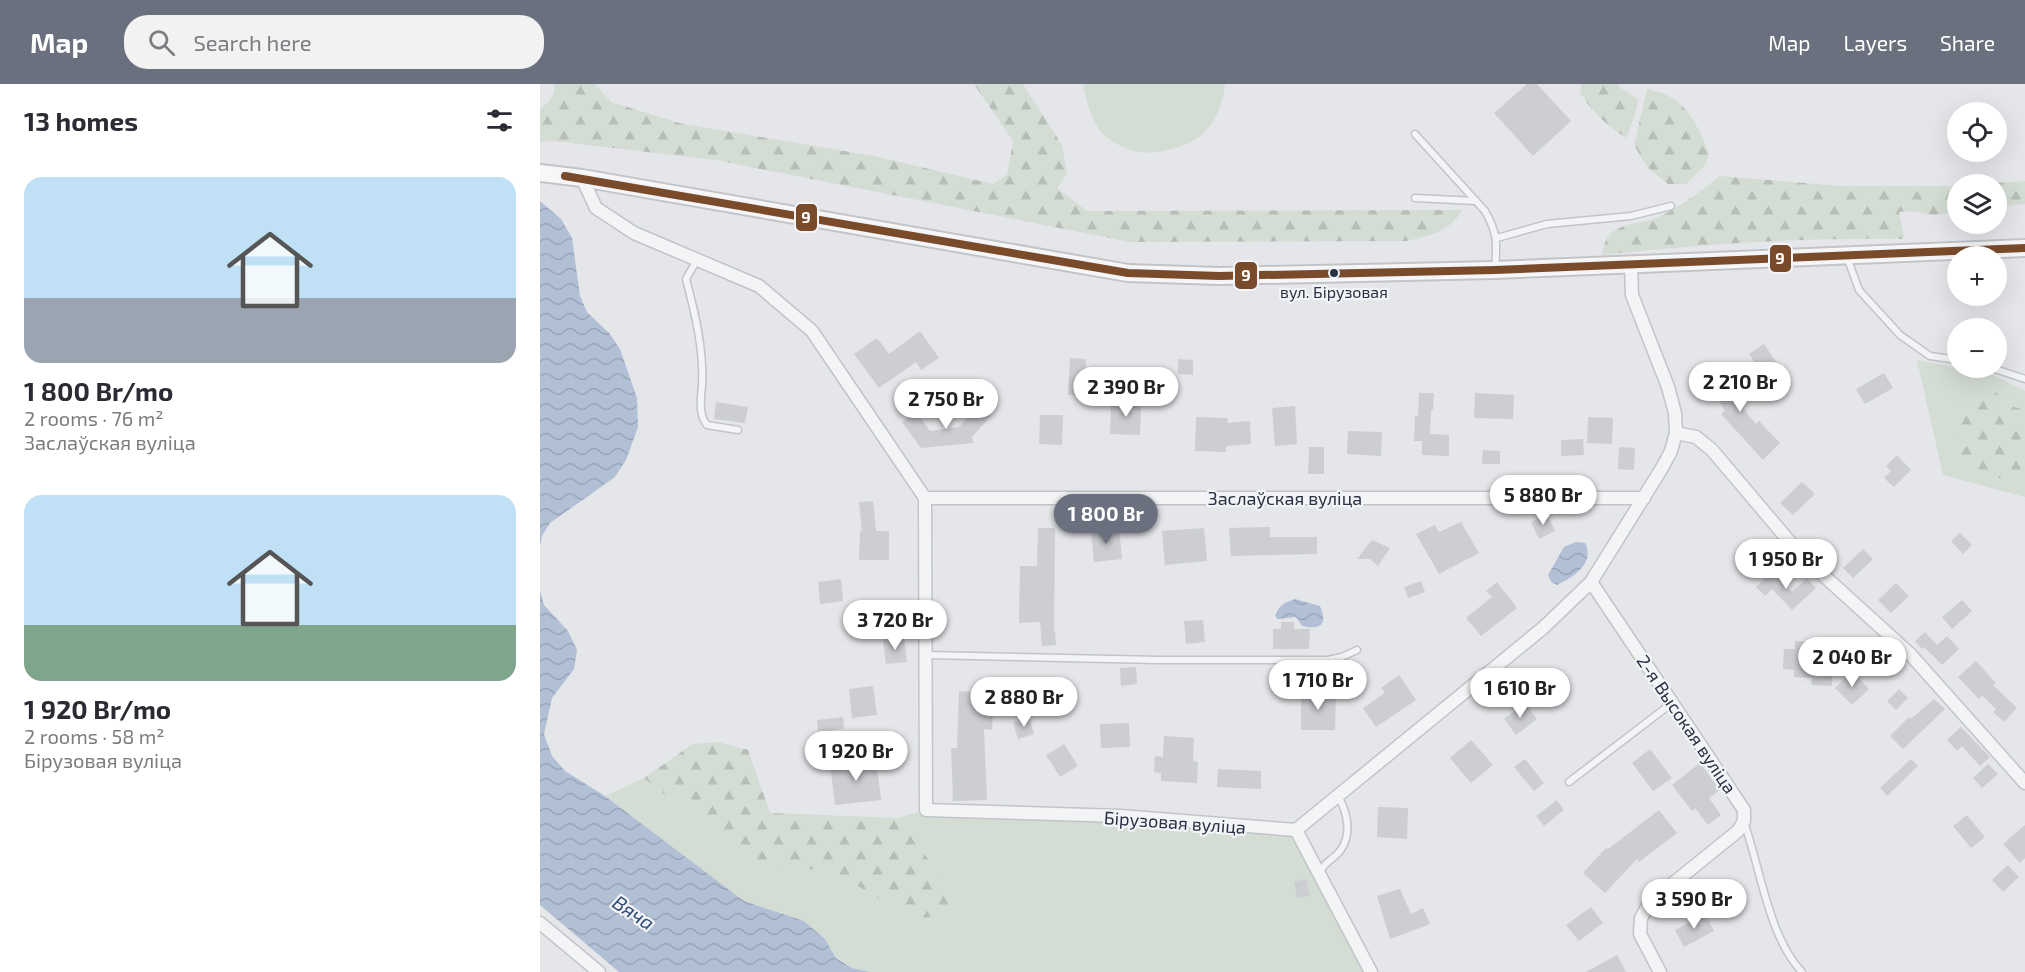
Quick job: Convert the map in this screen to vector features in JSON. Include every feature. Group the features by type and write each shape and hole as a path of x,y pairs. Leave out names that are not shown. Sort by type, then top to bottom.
{"main road":[{"path":"540,173 582,178 1128,273 1219,276 1495,270 2025,248"}],"street":[{"path":"582,178 596,208 634,233 759,286 812,331 925,498"},
{"path":"1371,972 1296,830 1543,628 1591,582 1644,498 1671,451 1676,433 1675,413 1668,387 1632,294 1631,265"},
{"path":"1676,433 1696,437 1712,450 1800,554 1910,654 2025,783"},
{"name":"Заслаўская вуліца","path":"925,498 1644,498"},
{"name":"Бірузовая вуліца","path":"925,498 926,810 1120,816 1296,830"},
{"name":"2-я Высокая вуліца","path":"1591,582 1738,799 1744,810 1744,821"},
{"path":"1660,972 1640,934 1641,918 1650,902 1738,831 1744,821"},
{"path":"540,923 599,972"}],"lane":[{"path":"1415,134 1477,201 1492,224 1497,238 1495,270"},
{"path":"1414,198 1477,201"},
{"path":"1497,238 1547,224 1631,216 1671,206"},
{"path":"1847,257 1859,290 1900,335 1930,356 1947,358"},
{"path":"697,260 686,279 698,333 702,380 702,419 707,425 738,430"},
{"path":"2007,373 2025,379"},
{"path":"926,655 1158,660 1328,660 1357,650"},
{"path":"1569,782 1673,703"},
{"path":"1319,874 1324,864 1340,851 1346,840 1348,818 1338,795"},
{"path":"1744,821 1775,927 1794,964 1802,972"}],"green space":[{"path":"554,84 595,84 611,102 683,124 874,156 993,184 1007,175 1013,141 974,84 1023,84 1062,145 1067,174 1057,188 1087,211 1462,210 1446,228 1431,235 1407,241 1130,242 715,160 554,141 540,142 540,109 553,95"},
{"path":"1083,84 1225,84 1218,112 1203,134 1176,148 1146,153 1137,152 1115,143 1104,135 1093,118"},
{"path":"1582,84 1619,84 1618,86 1639,100 1627,138 1607,124 1589,106 1580,92"},
{"path":"1647,89 1666,95 1681,105 1698,128 1706,145 1709,153 1706,164 1686,184 1668,184 1648,168 1634,145"},
{"path":"1720,176 1840,186 1947,186 1947,213 1935,215 1910,211 1899,212 1904,237 1902,239 1752,242 1602,255 1607,239 1614,231 1624,226 1653,219 1690,198"},
{"path":"2025,181 2025,204 2007,206 2007,182"},
{"path":"1917,360 1947,366 1947,378 1999,378 2025,391 2025,410 2011,406 1989,386 1975,386 1950,450 1992,477 2025,482 2025,497 1943,475"},
{"path":"1975,386 1989,386 2011,406 2025,410 2025,482 1992,477 1952,462 1950,450"},
{"path":"718,742 748,750 770,813 897,818 958,898 958,910 950,916 913,918 856,885 818,870 769,866 743,856 644,778 693,744"},
{"path":"644,778 743,856 769,866 818,870 856,885 913,918 958,898 897,818 926,810 1296,830 1371,972 870,972 852,968 836,957 825,939 804,921 744,901 605,796"}],"water":[{"path":"540,201 561,219 572,238 580,296 587,312 609,333 620,349 637,398 638,427 626,460 615,477 550,523 542,536 540,545"},
{"path":"1576,542 1585,543 1588,550 1585,563 1581,569 1563,582 1557,585 1551,582 1548,575 1564,547"},
{"name":"Вяча","path":"540,591 544,605 568,631 577,650 574,669 552,698 544,734 552,756 565,771 605,796 744,901 804,921 825,939 836,958 852,968 870,972 619,972 540,905"},
{"path":"1295,599 1320,606 1323,618 1321,625 1302,626 1296,617 1278,619 1275,616 1278,609 1288,601"}],"building":[{"path":"1527,84 1537,84 1571,121 1533,156 1494,113"},
{"path":"920,331 939,358 921,370 916,362 879,388 854,354 877,338 889,354"},
{"path":"1764,344 1787,378 1772,388 1749,354"},
{"path":"1070,358 1086,359 1084,396 1068,395"},
{"path":"1178,359 1193,360 1193,375 1178,374"},
{"path":"1722,362 1737,386 1728,391 1756,424 1759,421 1780,443 1763,460 1721,414 1725,411 1703,373"},
{"path":"1884,373 1893,388 1865,404 1856,389"},
{"path":"1419,393 1434,393 1430,434 1449,435 1449,456 1422,455 1422,441 1414,441"},
{"path":"1475,393 1514,395 1513,419 1474,418"},
{"path":"716,402 748,407 745,423 714,419"},
{"path":"1111,402 1141,403 1140,435 1110,434"},
{"path":"979,405 991,416 972,437 973,443 921,448 902,422 916,412 930,431 959,427"},
{"path":"1295,406 1297,444 1275,446 1272,408"},
{"path":"1040,415 1063,415 1062,445 1039,444"},
{"path":"1196,417 1228,418 1227,423 1250,421 1251,444 1226,446 1226,452 1195,451"},
{"path":"1588,417 1613,418 1612,444 1587,443"},
{"path":"1348,431 1382,432 1381,456 1347,454"},
{"path":"1583,439 1584,455 1561,456 1561,440"},
{"path":"1309,447 1324,447 1324,474 1308,474"},
{"path":"1619,447 1635,448 1634,470 1618,469"},
{"path":"1483,450 1500,451 1500,464 1482,464"},
{"path":"1897,455 1911,470 1894,487 1884,478 1891,471 1886,466"},
{"path":"1802,482 1815,494 1793,515 1780,503"},
{"path":"873,501 876,531 889,531 889,560 859,560 860,531 862,531 859,502"},
{"path":"1547,514 1555,531 1539,539 1531,522"},
{"path":"1461,522 1479,553 1439,574 1416,534 1435,525 1439,532"},
{"path":"1270,527 1270,537 1317,537 1317,554 1231,556 1229,528"},
{"path":"1038,528 1055,528 1054,631 1056,645 1042,646 1040,622 1019,623 1020,566 1037,566"},
{"path":"1119,528 1122,559 1094,562 1091,530"},
{"path":"1204,528 1207,561 1165,565 1162,531"},
{"path":"1960,533 1972,545 1963,554 1951,541"},
{"path":"1372,540 1390,548 1378,566 1370,559 1357,559"},
{"path":"1863,549 1873,559 1853,578 1843,568"},
{"path":"1772,571 1792,592 1807,578 1816,588 1792,610 1772,589 1765,596 1756,587"},
{"path":"841,579 843,601 820,604 818,582"},
{"path":"1421,581 1425,592 1408,598 1404,587"},
{"path":"1497,582 1517,608 1481,636 1466,618 1492,597 1486,591"},
{"path":"1896,583 1909,596 1891,613 1878,600"},
{"path":"1962,600 1972,611 1952,629 1942,617"},
{"path":"1203,620 1205,642 1186,644 1184,621"},
{"path":"1281,622 1294,622 1294,629 1310,629 1309,649 1273,649 1273,629 1281,629"},
{"path":"1925,632 1937,645 1947,636 1959,649 1942,665 1915,641"},
{"path":"904,637 907,662 886,664 883,640"},
{"path":"1795,641 1812,642 1812,650 1825,651 1825,657 1833,657 1832,686 1811,685 1812,678 1794,677 1794,670 1783,669 1784,649 1795,649"},
{"path":"1875,643 1891,660 1880,671 1864,654"},
{"path":"1976,661 1996,683 1993,685 2017,708 2004,722 1993,712 1996,709 1982,695 1979,699 1958,677"},
{"path":"1136,667 1137,684 1121,686 1120,668"},
{"path":"1279,670 1297,671 1296,682 1278,681"},
{"path":"1852,671 1869,689 1852,705 1835,688"},
{"path":"1399,675 1416,700 1376,727 1363,708 1385,693 1381,688"},
{"path":"873,686 877,715 852,718 849,689"},
{"path":"1899,689 1908,698 1896,710 1887,701"},
{"path":"959,691 994,694 992,730 984,729 987,800 953,801 951,748 957,748"},
{"path":"1301,693 1336,693 1335,730 1301,730"},
{"path":"1934,699 1945,709 1903,749 1890,736 1909,717 1911,719"},
{"path":"1525,703 1537,719 1516,735 1504,719"},
{"path":"843,717 844,729 818,732 817,720"},
{"path":"1029,717 1034,734 1018,739 1013,722"},
{"path":"1129,723 1130,747 1101,748 1100,724"},
{"path":"1961,727 1990,757 1980,766 1962,746 1957,751 1947,740"},
{"path":"1164,736 1194,738 1193,761 1198,762 1197,783 1161,781 1161,773 1154,772 1155,756 1163,757"},
{"path":"1471,740 1493,765 1471,783 1450,758"},
{"path":"1064,744 1078,766 1060,777 1046,755"},
{"path":"1650,749 1672,778 1653,791 1632,763"},
{"path":"876,759 881,800 835,805 830,764"},
{"path":"1525,759 1544,783 1534,791 1514,767"},
{"path":"1911,759 1918,766 1887,796 1880,788"},
{"path":"1700,763 1720,790 1709,798 1721,815 1708,825 1695,808 1692,811 1672,785"},
{"path":"1988,764 1998,774 1982,788 1973,778"},
{"path":"1218,769 1261,771 1261,789 1217,787"},
{"path":"1557,800 1564,810 1544,826 1536,816"},
{"path":"1378,807 1408,808 1407,839 1377,837"},
{"path":"1659,810 1677,833 1639,862 1637,859 1605,893 1583,873 1606,848 1608,849"},
{"path":"1967,815 1985,837 1971,848 1953,826"},
{"path":"2025,825 2025,858 2020,863 2003,844"},
{"path":"2008,865 2019,877 2003,892 1992,880"},
{"path":"1306,879 1310,896 1297,898 1294,882"},
{"path":"1400,889 1411,914 1423,908 1430,924 1390,939 1377,896"},
{"path":"1591,907 1603,923 1579,941 1566,925"},
{"path":"1705,914 1714,931 1684,947 1675,930"},
{"path":"1617,955 1626,972 1586,972"}],"transit line":[{"name":"9","path":"565,176 1128,273 1219,276 1495,270 2025,248"}],"place":[{"name":"вул. Бірузовая","path":"1334,273"}]}
